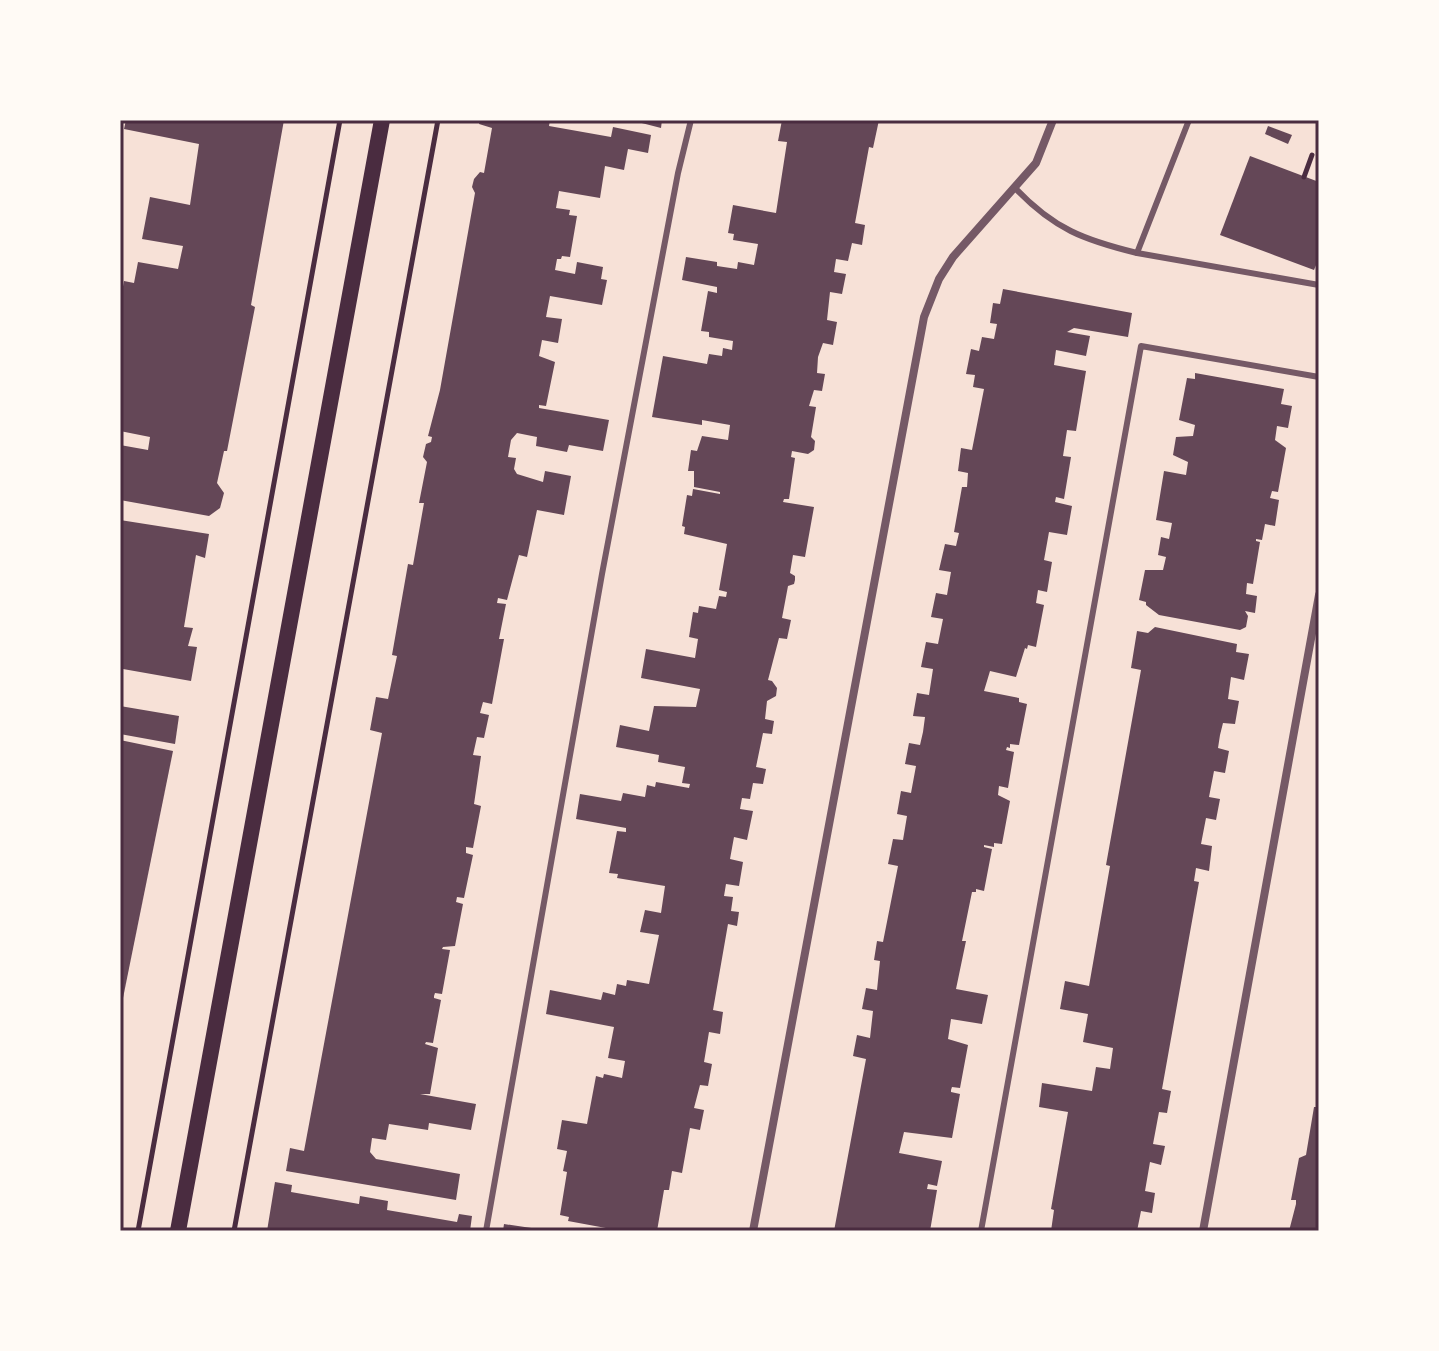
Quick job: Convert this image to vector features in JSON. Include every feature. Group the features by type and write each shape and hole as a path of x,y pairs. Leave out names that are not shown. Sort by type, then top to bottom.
{"main road":[{"path":"178,1231 382,120"}],"street":[{"path":"753,1231 924,317 939,279 953,257 1036,163 1053,120"},
{"path":"1203,1231 1319,595"}],"lane":[{"path":"486,1231 602,574 678,173 691,120"},
{"path":"1137,253 1189,120"},
{"path":"1015,188 1037,211 1083,238 1137,253 1319,285"},
{"path":"981,1231 1141,346 1319,377"}],"path":[{"path":"138,1231 340,120"},
{"path":"234,1231 438,120"},
{"path":"1304,177 1312,155"}],"building":[{"path":"126,120 284,120 251,305 255,307 227,451 224,451 217,483 224,493 220,508 209,516 120,500 120,445 148,450 150,437 120,431 120,303 124,281 134,283 138,262 178,269 183,246 142,239 150,197 190,205 199,144 124,129"},
{"path":"480,120 550,120 549,126 611,137 613,127 651,135 648,153 628,149 624,170 605,166 600,198 559,191 556,208 570,210 569,215 577,216 570,257 557,259 555,270 575,274 577,262 603,267 601,279 607,280 602,305 550,296 546,317 562,319 558,343 542,340 539,356 555,362 546,406 539,405 539,408 609,420 603,451 569,445 567,452 536,446 537,437 517,433 511,440 508,457 516,458 514,469 517,474 543,482 545,471 571,476 564,515 537,510 527,557 519,555 507,600 498,598 497,603 506,604 499,639 504,639 492,704 483,702 480,713 489,715 484,738 477,737 473,755 481,756 474,804 481,806 473,848 466,847 466,853 473,855 464,898 457,897 456,902 463,904 455,946 442,949 450,950 442,994 435,993 434,996 441,1000 433,1043 425,1044 438,1048 430,1094 420,1094 476,1104 471,1130 429,1123 428,1130 389,1124 386,1140 372,1138 370,1152 376,1159 460,1174 456,1200 286,1171 290,1148 304,1151 382,733 370,730 376,697 388,699 397,656 392,655 408,564 413,565 424,503 419,503 427,462 423,457 426,444 431,442 432,437 428,436 440,390 475,193 472,187 480,172 484,173 492,128 479,124"},
{"path":"630,120 662,120 661,128"},
{"path":"782,120 879,120 873,148 869,147 855,223 865,225 862,245 852,243 848,261 836,259 834,272 846,274 842,294 830,292 827,320 837,322 833,345 823,343 817,373 825,374 822,391 814,390 809,406 816,407 811,437 815,441 814,450 808,454 792,451 791,457 795,458 789,499 783,502 814,507 805,557 793,555 790,573 795,580 788,586 782,618 791,620 787,639 779,638 768,680 777,688 776,696 767,701 765,719 774,721 772,734 763,733 756,767 766,769 763,784 753,783 750,799 742,798 740,809 753,811 747,840 734,837 730,859 743,862 739,886 726,884 724,896 733,897 731,911 739,912 737,926 728,924 713,1010 723,1012 720,1034 709,1032 704,1062 712,1064 708,1086 700,1085 694,1108 704,1110 700,1130 690,1128 682,1173 672,1171 669,1190 664,1190 657,1231 622,1231 568,1221 569,1217 560,1215 567,1151 557,1149 562,1120 587,1124 596,1076 603,1078 604,1074 622,1078 625,1061 608,1058 614,1027 546,1014 550,990 601,1000 603,992 615,995 617,984 626,986 627,980 649,984 659,935 640,932 645,910 661,913 665,886 617,878 618,874 609,873 617,831 626,832 626,828 576,819 580,794 621,801 623,793 645,797 647,785 655,787 656,782 689,788 690,784 682,783 685,767 658,762 659,755 616,747 620,725 649,731 654,706 696,707 700,689 641,678 646,649 695,658 698,639 689,637 693,612 698,613 699,606 716,609 719,596 726,597 727,592 719,590 727,544 684,534 685,527 682,526 687,495 692,496 693,489 720,494 694,487 694,471 688,471 691,450 697,451 702,436 728,440 730,425 702,420 702,425 652,417 663,356 707,364 709,354 722,356 723,348 732,350 733,341 709,337 709,332 701,331 708,291 717,293 717,287 682,280 686,257 737,269 738,262 754,265 758,244 733,240 734,234 728,233 733,205 776,213 787,142 778,141"},
{"path":"1268,126 1292,135 1288,144 1265,134"},
{"path":"1250,156 1319,182 1319,258 1314,270 1220,235"},
{"path":"1003,289 1132,313 1128,337 1074,328 1067,332 1090,336 1086,356 1056,350 1054,365 1086,371 1076,431 1067,430 1063,456 1071,457 1064,499 1056,497 1055,502 1072,506 1067,535 1049,532 1044,560 1052,562 1047,592 1038,590 1036,603 1044,605 1036,647 1028,645 1025,648 1016,677 990,671 984,691 1019,698 1019,702 1027,704 1019,745 1010,744 1006,750 1014,752 1008,788 999,786 998,795 1010,801 1002,844 994,843 994,847 984,845 992,849 984,891 976,889 972,892 962,941 966,941 956,989 988,995 982,1024 951,1019 948,1039 968,1045 960,1088 952,1087 951,1090 960,1094 952,1138 904,1132 899,1153 942,1161 937,1186 928,1184 927,1189 937,1190 930,1231 834,1231 866,1059 853,1056 857,1035 870,1038 873,1011 862,1009 866,988 877,990 880,961 874,960 877,941 883,942 898,866 888,864 893,839 903,840 907,816 897,814 901,791 911,793 916,766 905,764 909,743 920,745 923,732 925,717 913,716 917,693 929,695 933,669 921,667 926,642 938,644 943,619 931,617 936,593 947,595 951,572 939,570 945,544 956,546 959,533 954,532 962,487 967,487 968,473 958,471 961,448 972,450 984,389 973,387 975,375 966,374 971,349 979,351 982,337 994,339 997,324 990,323 993,303 1000,304"},
{"path":"1195,373 1284,389 1281,404 1292,406 1288,428 1277,426 1275,440 1286,448 1278,492 1272,491 1270,498 1279,500 1275,526 1265,524 1262,540 1256,539 1260,542 1253,584 1247,583 1246,594 1257,596 1255,613 1245,611 1248,616 1246,627 1240,630 1159,615 1146,602 1139,600 1145,570 1163,570 1166,557 1158,555 1161,537 1169,539 1172,523 1156,520 1164,471 1186,475 1188,462 1173,455 1176,437 1193,436 1195,425 1179,420 1187,378 1195,379"},
{"path":"120,520 209,534 205,558 196,555 184,627 193,628 188,646 197,647 191,681 123,669 120,675"},
{"path":"1155,627 1237,644 1236,652 1249,654 1244,680 1231,677 1228,699 1239,701 1235,724 1223,723 1220,735 1218,748 1229,751 1225,773 1214,771 1209,797 1220,799 1216,820 1206,818 1201,844 1212,846 1209,871 1196,868 1194,881 1199,882 1162,1089 1171,1091 1167,1113 1159,1112 1153,1144 1165,1146 1161,1165 1150,1162 1145,1191 1155,1193 1152,1213 1141,1211 1137,1231 1051,1231 1054,1210 1051,1209 1068,1112 1039,1107 1042,1083 1092,1091 1096,1067 1110,1069 1113,1048 1083,1042 1088,1014 1060,1009 1065,981 1089,986 1110,866 1106,865 1141,670 1131,668 1137,631 1148,633"},
{"path":"120,706 179,716 175,744 120,734"},
{"path":"120,740 173,751 122,1003 120,1003"},
{"path":"1314,1107 1319,1107 1319,1231 1289,1231 1296,1204 1296,1200 1291,1200 1299,1158 1306,1155"},
{"path":"275,1182 292,1185 291,1192 359,1204 360,1196 388,1201 387,1210 457,1222 459,1214 472,1216 470,1231 267,1231"},
{"path":"504,1224 538,1229 538,1231 503,1231"}]}
